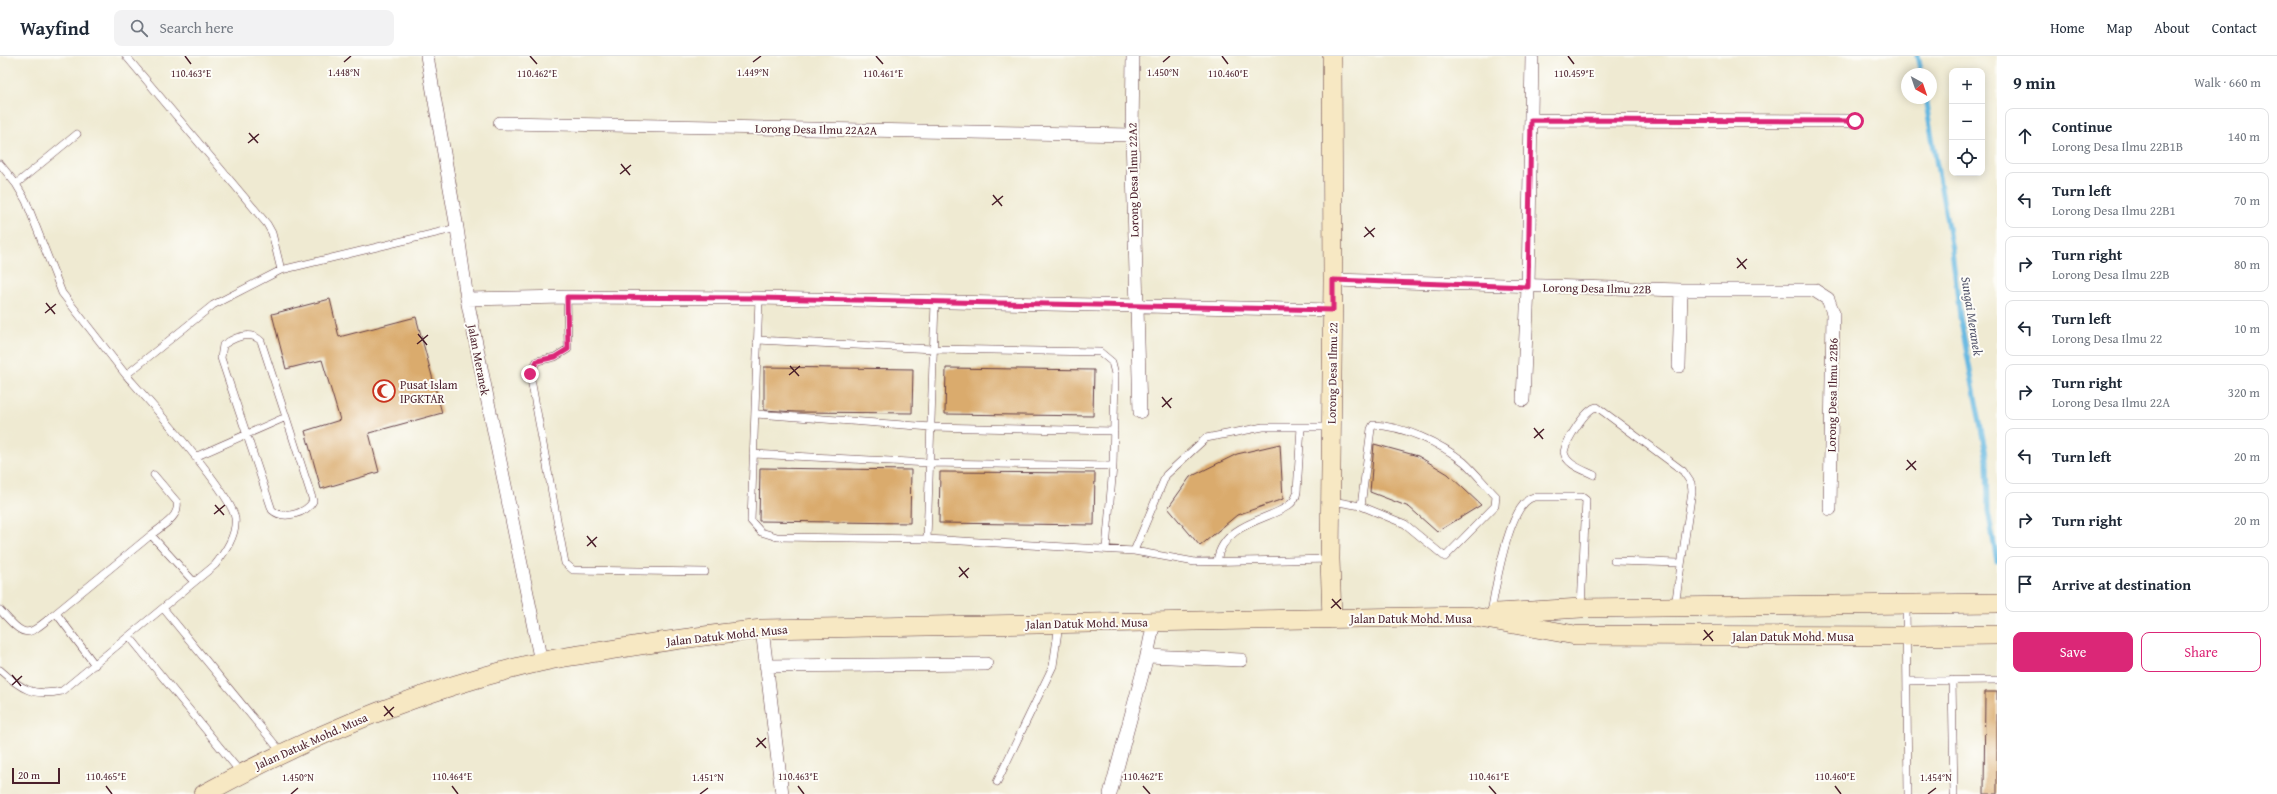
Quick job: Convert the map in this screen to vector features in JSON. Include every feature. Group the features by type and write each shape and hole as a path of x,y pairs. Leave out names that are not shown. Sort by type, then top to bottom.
{"main road":[{"name":"Lorong Desa Ilmu 22","path":"1332,56 1333,310 1330,501 1332,619"},
{"path":"1469,616 1491,613 1581,608 1997,603"},
{"name":"Jalan Datuk Mohd. Musa","path":"204,794 241,773 344,725 402,702 541,662 684,638 762,629 1469,616 1575,635 1997,635"}],"street":[{"name":"Jalan Meranek","path":"428,56 457,228 467,299 541,662"},
{"name":"Lorong Desa Ilmu 22A2","path":"1133,56 1132,135 1135,305 1140,412"},
{"path":"1523,400 1528,287 1532,56"},
{"path":"1531,120 1855,121"},
{"name":"Lorong Desa Ilmu 22A2A","path":"500,123 1132,135"},
{"name":"Lorong Desa Ilmu 22B","path":"1333,280 1528,287 1681,290 1814,290"},
{"path":"1680,366 1681,290"},
{"name":"Lorong Desa Ilmu 22B6","path":"1814,290 1828,299 1833,314 1830,509"},
{"path":"467,299 567,297 759,298 1333,310"},
{"path":"1110,794 1147,656 1154,622"},
{"path":"762,629 782,794"},
{"path":"1147,656 1241,660"},
{"path":"766,666 986,664"}],"lane":[{"path":"126,56 267,224 272,233 282,270"},
{"path":"16,184 77,134"},
{"path":"0,164 16,184 26,201 62,293 126,375 196,458 224,496 235,518 234,530 225,552 215,565 62,691 43,694 33,693 21,687 0,670"},
{"path":"126,375 213,305 282,270 457,228"},
{"path":"567,297 568,349 555,357 537,361 530,374 564,564 573,570 705,572"},
{"path":"759,298 751,522 761,532 776,537 927,539 1106,549 1134,551 1195,562 1330,559"},
{"path":"927,539 934,302"},
{"path":"246,335 252,335 261,341 286,418 313,500 306,508 285,516 276,514 272,510 248,434 221,358 223,345 229,341 246,335"},
{"path":"758,340 933,348 1100,352 1112,362 1115,374 1113,466 1106,549"},
{"path":"1594,475 1567,460 1564,452 1586,413 1597,406 1683,471 1691,483 1692,491 1674,608"},
{"path":"756,414 930,427 1114,430"},
{"path":"196,458 286,418"},
{"path":"1330,501 1361,506 1405,524 1440,555 1448,556 1495,506 1497,500 1496,496 1465,464 1452,454 1420,437 1388,426 1373,425 1370,429 1361,506"},
{"path":"1134,551 1166,475 1206,438 1263,427 1331,427"},
{"path":"1217,561 1223,543 1231,535 1241,528 1287,507 1295,500 1297,492 1301,427"},
{"path":"753,454 930,463 1113,466"},
{"path":"0,610 16,629 26,632 33,631 173,517 178,507 177,502 154,475"},
{"path":"1491,613 1506,540 1523,505 1531,497 1582,497 1586,500 1581,608"},
{"path":"152,535 194,582"},
{"path":"1614,561 1680,563"},
{"path":"1906,605 1908,794"},
{"path":"163,608 282,754"},
{"path":"56,613 95,665"},
{"path":"997,782 1053,666 1059,624"},
{"path":"129,636 241,773"},
{"path":"1952,680 1954,794"},
{"path":"1908,681 1997,680"}],"building":[{"name":"Pusat Islam IPGKTAR","path":"330,299 339,337 416,317 442,413 369,433 379,472 321,489 305,431 340,420 322,360 286,369 272,314"},
{"path":"764,367 913,369 912,413 796,412 764,410"},
{"path":"946,368 1094,370 1093,416 945,414"},
{"path":"1280,444 1283,499 1237,515 1200,546 1168,508 1190,477 1237,454"},
{"path":"1374,444 1418,456 1448,474 1481,505 1437,532 1409,507 1370,492"},
{"path":"760,468 911,470 910,523 759,521"},
{"path":"940,472 1095,473 1094,525 939,523"},
{"path":"1985,692 1997,692 1997,794 1984,794"}],"waterway":[{"name":"Sungai Meranek","path":"1917,56 1920,68"},
{"name":"Sungai Meranek","path":"1926,104 1952,250 1960,317 1987,460 1988,511 1997,561"}],"place":[{"name":"Pusat Islam IPGKTAR","path":"384,391"}],"route":[{"path":"530,374 537,361 555,357 568,349 567,297 759,298 1333,310 1333,280 1528,287 1531,120 1855,121"}]}
